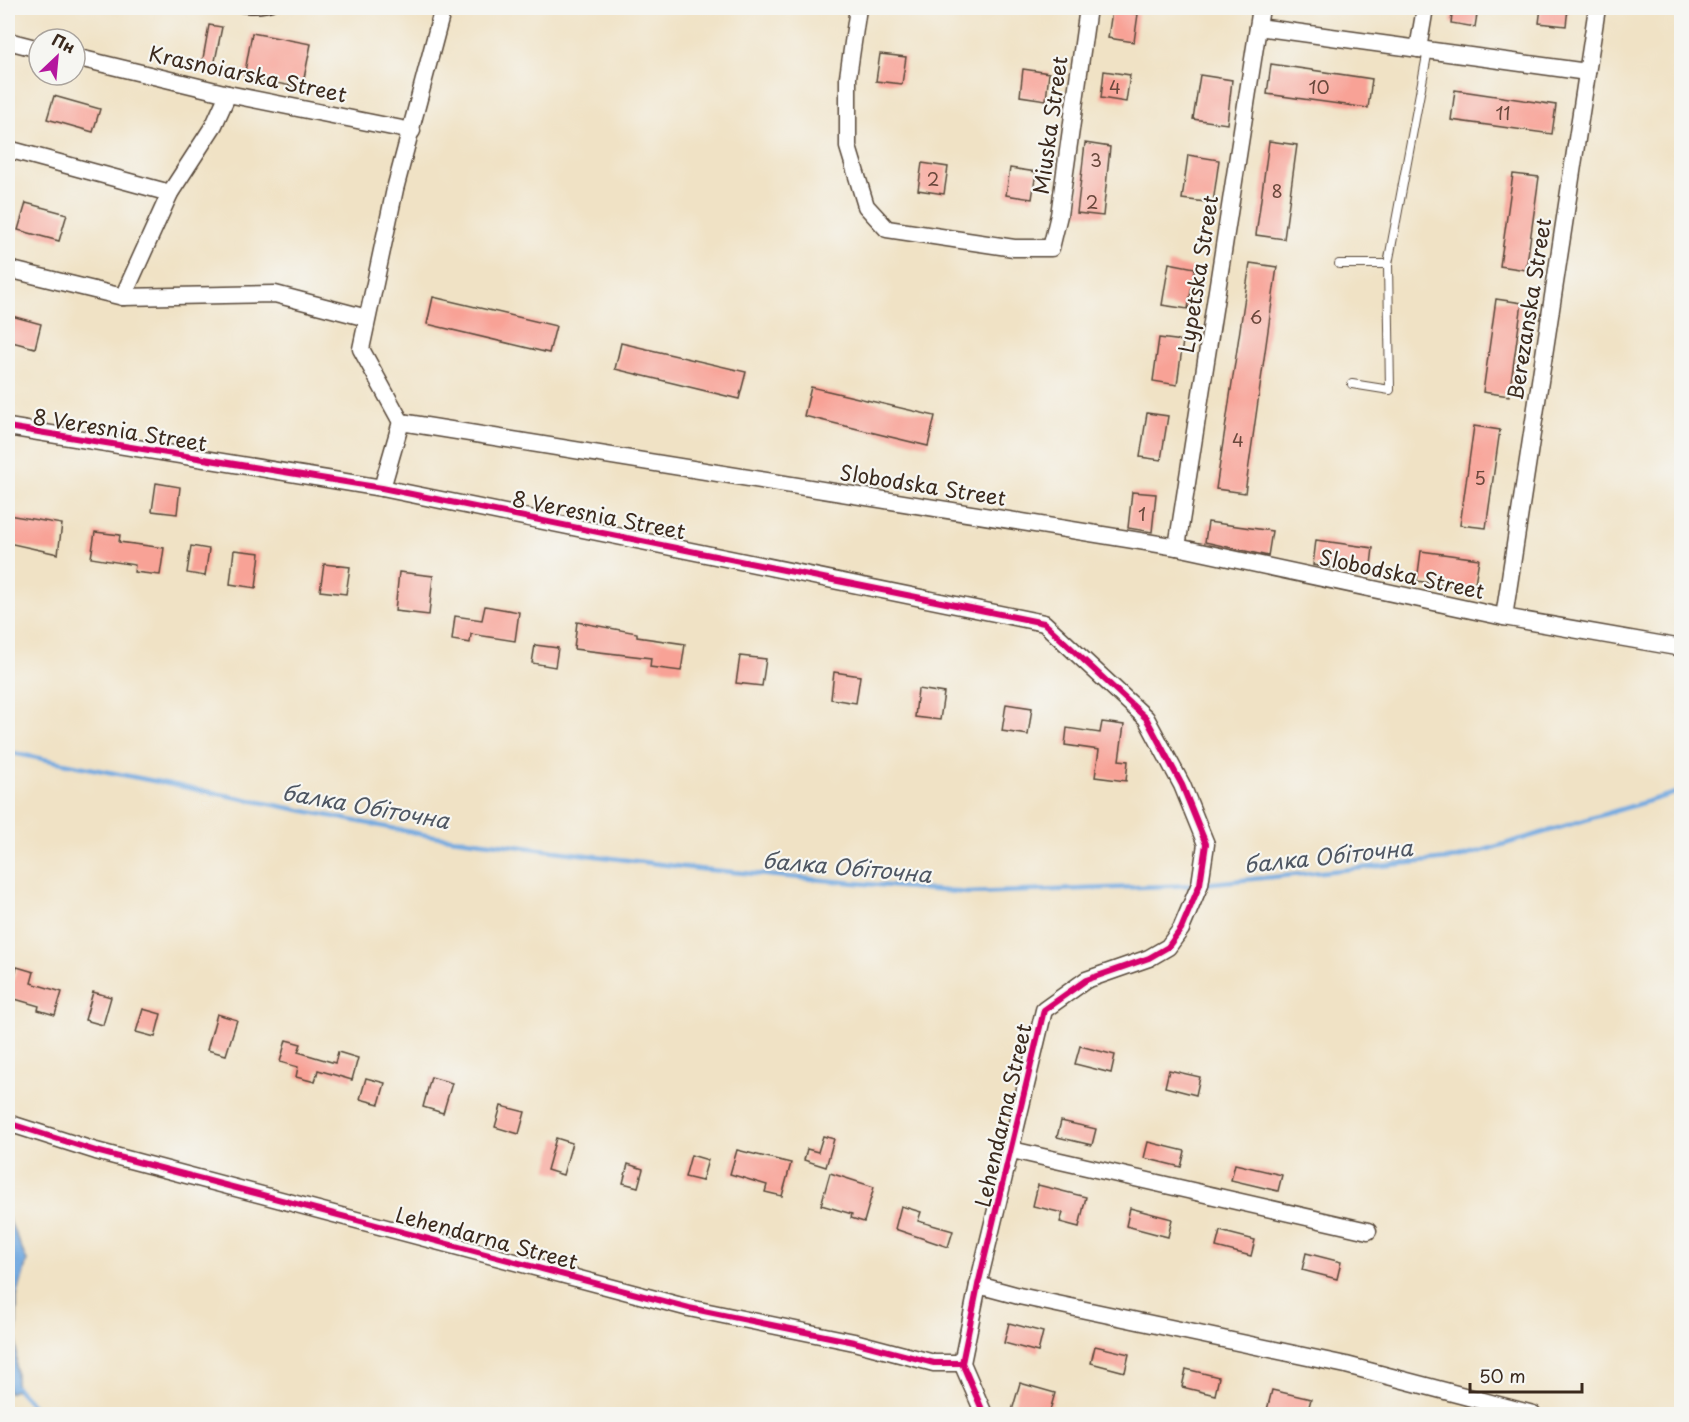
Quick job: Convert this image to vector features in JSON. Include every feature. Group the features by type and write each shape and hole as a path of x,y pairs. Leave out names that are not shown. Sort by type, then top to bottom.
{"street":[{"path":"382,488 401,422 361,349 395,189 443,8"},
{"name":"Miuska Street","path":"858,8 848,77 848,147 866,206 887,229 1014,248 1051,248 1059,215 1088,8"},
{"name":"Lypetska Street","path":"1177,548 1261,8"},
{"path":"1423,50 1425,8"},
{"name":"Berezanska Street","path":"1504,617 1598,8"},
{"path":"1258,27 1587,72"},
{"path":"8,41 27,46"},
{"name":"Krasnoiarska Street","path":"87,60 228,94 412,131"},
{"path":"123,297 171,193 214,125 228,94"},
{"path":"8,149 171,193"},
{"path":"8,269 123,297 275,294 367,318"},
{"name":"Slobodska Street","path":"401,422 1177,548 1504,617 1682,648"},
{"name":"8 Veresnia Street","path":"8,427 382,488 1044,623 1146,718"},
{"name":"Lehendarna Street","path":"8,1123 96,1151 689,1308 854,1342 934,1363 962,1363 978,1285 1044,1010 1086,980 1149,958 1168,946 1181,929 1200,884 1206,844 1182,785 1146,718"},
{"name":"Lehendarna Street","path":"1012,1150 1368,1231"},
{"path":"978,1285 1346,1365 1533,1414"},
{"path":"962,1363 984,1414"}],"lane":[{"path":"1352,384 1390,390 1388,264 1423,50"},
{"path":"1339,264 1388,264"}],"water":[{"path":"8,1217 27,1261 17,1297 16,1390 8,1393"}],"building":[{"path":"1453,8 1478,8 1475,27 1451,23"},
{"path":"1541,8 1568,8 1566,26 1539,23"},
{"path":"1112,11 1138,14 1134,42 1108,38"},
{"path":"209,25 222,27 214,66 202,64"},
{"path":"252,33 311,44 302,88 244,77"},
{"path":"880,54 906,57 902,84 876,81"},
{"path":"1271,64 1372,79 1368,108 1267,94"},
{"path":"1023,69 1049,73 1046,100 1020,96"},
{"path":"1104,71 1130,75 1126,102 1101,98"},
{"path":"1200,75 1232,80 1227,124 1193,119"},
{"path":"1455,90 1556,105 1552,134 1451,120"},
{"path":"54,96 100,109 93,132 47,119"},
{"path":"1269,141 1297,145 1284,239 1256,235"},
{"path":"1085,143 1110,147 1103,216 1077,213"},
{"path":"1188,155 1219,160 1213,203 1182,199"},
{"path":"922,163 948,167 944,194 918,190"},
{"path":"1010,168 1036,172 1032,199 1006,195"},
{"path":"1513,174 1539,177 1526,270 1500,266"},
{"path":"26,203 67,214 59,241 18,230"},
{"path":"1169,263 1195,268 1188,309 1162,305"},
{"path":"1250,263 1277,267 1245,493 1216,489"},
{"path":"433,297 556,326 549,353 427,324"},
{"path":"1496,299 1522,303 1509,396 1483,392"},
{"path":"8,315 41,324 35,348 8,341"},
{"path":"1159,338 1183,341 1177,385 1153,381"},
{"path":"621,343 746,372 739,399 615,369"},
{"path":"811,387 935,416 928,446 804,416"},
{"path":"1147,413 1168,416 1161,460 1140,457"},
{"path":"1474,426 1500,430 1486,528 1460,525"},
{"path":"156,483 180,487 177,514 152,511"},
{"path":"1132,492 1156,494 1152,532 1128,528"},
{"path":"8,515 62,524 58,554 8,543"},
{"path":"1208,522 1272,531 1268,556 1205,542"},
{"path":"95,532 120,535 119,542 164,548 160,575 134,572 135,565 91,558"},
{"path":"1316,540 1373,548 1370,574 1313,565"},
{"path":"191,546 209,549 205,576 187,573"},
{"path":"234,550 260,553 256,588 230,584"},
{"path":"1421,551 1479,559 1474,589 1417,581"},
{"path":"324,564 350,567 346,594 320,591"},
{"path":"399,572 433,576 429,615 395,611"},
{"path":"485,606 519,612 515,641 471,634 470,643 452,640 455,616 482,620"},
{"path":"577,622 637,633 637,637 685,644 681,671 650,667 651,658 574,649"},
{"path":"535,645 558,648 555,667 532,663"},
{"path":"740,656 766,659 762,686 736,683"},
{"path":"834,672 860,676 856,703 831,699"},
{"path":"918,689 944,693 940,720 915,717"},
{"path":"1006,704 1032,708 1028,735 1002,731"},
{"path":"1102,722 1124,725 1119,760 1128,761 1126,781 1095,777 1099,750 1065,745 1067,728 1100,733"},
{"path":"17,967 34,972 31,983 62,992 55,1015 38,1010 39,1006 8,997"},
{"path":"93,992 111,997 103,1025 85,1020"},
{"path":"143,1009 161,1014 155,1037 136,1032"},
{"path":"217,1014 237,1020 226,1055 207,1050"},
{"path":"286,1040 301,1044 298,1052 335,1063 338,1052 358,1058 352,1080 318,1070 315,1082 296,1077 298,1067 280,1062"},
{"path":"1080,1046 1115,1055 1111,1073 1075,1064"},
{"path":"1169,1070 1200,1077 1196,1095 1165,1087"},
{"path":"431,1077 452,1083 443,1113 423,1107"},
{"path":"366,1078 385,1083 379,1104 360,1099"},
{"path":"501,1106 525,1112 519,1134 495,1127"},
{"path":"1061,1121 1096,1129 1092,1145 1057,1137"},
{"path":"823,1136 834,1139 826,1167 804,1160 807,1149 818,1152"},
{"path":"556,1138 572,1143 563,1175 547,1170"},
{"path":"1148,1142 1185,1151 1181,1167 1144,1158"},
{"path":"737,1150 791,1163 782,1196 765,1192 767,1185 730,1174"},
{"path":"691,1155 708,1160 702,1181 685,1177"},
{"path":"628,1164 643,1169 638,1187 623,1183"},
{"path":"1235,1164 1282,1175 1278,1191 1231,1180"},
{"path":"830,1173 874,1187 864,1222 851,1218 852,1214 821,1205"},
{"path":"1038,1185 1086,1197 1079,1227 1060,1222 1063,1213 1033,1206"},
{"path":"901,1206 921,1212 918,1221 953,1231 948,1247 895,1229"},
{"path":"1130,1208 1172,1219 1168,1237 1126,1226"},
{"path":"1220,1231 1255,1240 1251,1256 1216,1247"},
{"path":"1306,1253 1341,1262 1337,1279 1302,1270"},
{"path":"1009,1323 1043,1332 1038,1352 1004,1343"},
{"path":"1095,1346 1129,1354 1125,1372 1091,1363"},
{"path":"1186,1369 1219,1377 1215,1395 1182,1387"},
{"path":"1020,1383 1055,1393 1049,1414 1011,1414"},
{"path":"1272,1390 1311,1399 1307,1414 1266,1414"}],"waterway":[{"name":"балка Обіточна","path":"8,752 426,835 699,869 968,893 1195,885"},
{"name":"балка Обіточна","path":"1203,884 1458,858 1682,791"},
{"path":"8,1379 41,1414"}],"tram line":[{"path":"220,8 250,13 273,11 280,8"}],"cycle path":[{"path":"8,427 382,488 1044,623 1146,718 1182,785 1206,844 1200,884 1181,929 1168,947 1149,958 1086,980 1044,1010 978,1285 962,1363 984,1414"},
{"path":"8,1123 96,1151 689,1308 854,1342 934,1363 962,1363"}]}
